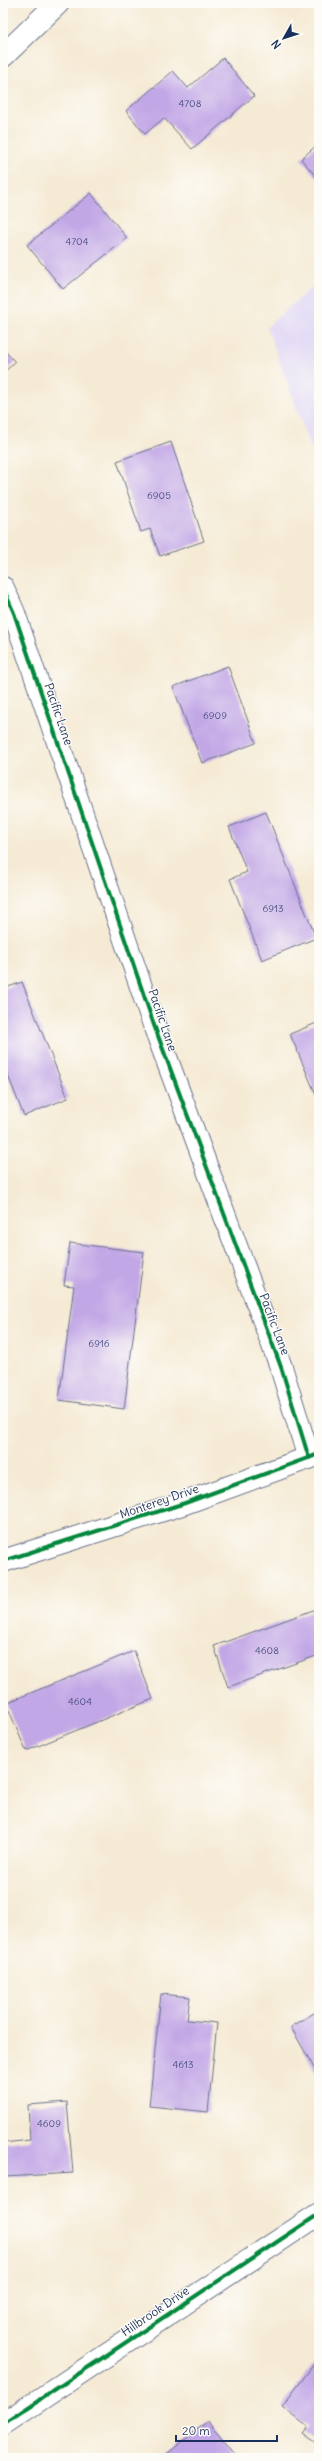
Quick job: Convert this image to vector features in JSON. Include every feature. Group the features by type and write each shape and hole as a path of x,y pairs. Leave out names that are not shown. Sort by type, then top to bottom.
{"street":[{"path":"3,56 58,3"},
{"name":"Pacific Lane","path":"3,588 14,613 154,1025 314,1456"},
{"name":"Monterey Drive","path":"3,1561 185,1503 314,1456"},
{"name":"Hillbrook Drive","path":"3,2424 319,2214"}],"shaded area":[{"path":"319,281 319,471 267,327"}],"building":[{"path":"223,58 254,96 192,149 164,118 145,134 126,111 173,71 188,88"},
{"path":"319,143 319,180 301,159"},
{"path":"91,193 127,238 63,289 27,245"},
{"path":"3,349 15,362 3,373"},
{"path":"171,442 204,541 160,556 150,529 141,532 117,461"},
{"path":"228,666 256,743 202,763 173,687"},
{"path":"266,812 316,938 262,960 230,879 247,872 229,827"},
{"path":"22,982 68,1098 24,1116 3,1063 3,989"},
{"path":"319,1022 319,1102 290,1034"},
{"path":"70,1243 144,1252 124,1409 59,1400 74,1286 64,1285"},
{"path":"319,1608 319,1655 228,1687 214,1646"},
{"path":"134,1651 153,1699 26,1751 6,1703"},
{"path":"161,1994 190,1997 187,2020 217,2023 208,2112 149,2106"},
{"path":"319,2010 319,2077 291,2027"},
{"path":"67,2102 73,2173 5,2177 3,2143 30,2140 28,2105"},
{"path":"314,2364 319,2368 319,2444 303,2433 308,2427 282,2407"},
{"path":"208,2421 238,2458 162,2458"}],"cycle path":[{"path":"3,588 14,613 154,1025 281,1367 309,1458"},
{"path":"3,1561 185,1503 319,1454"},
{"path":"3,2424 319,2214"}]}
